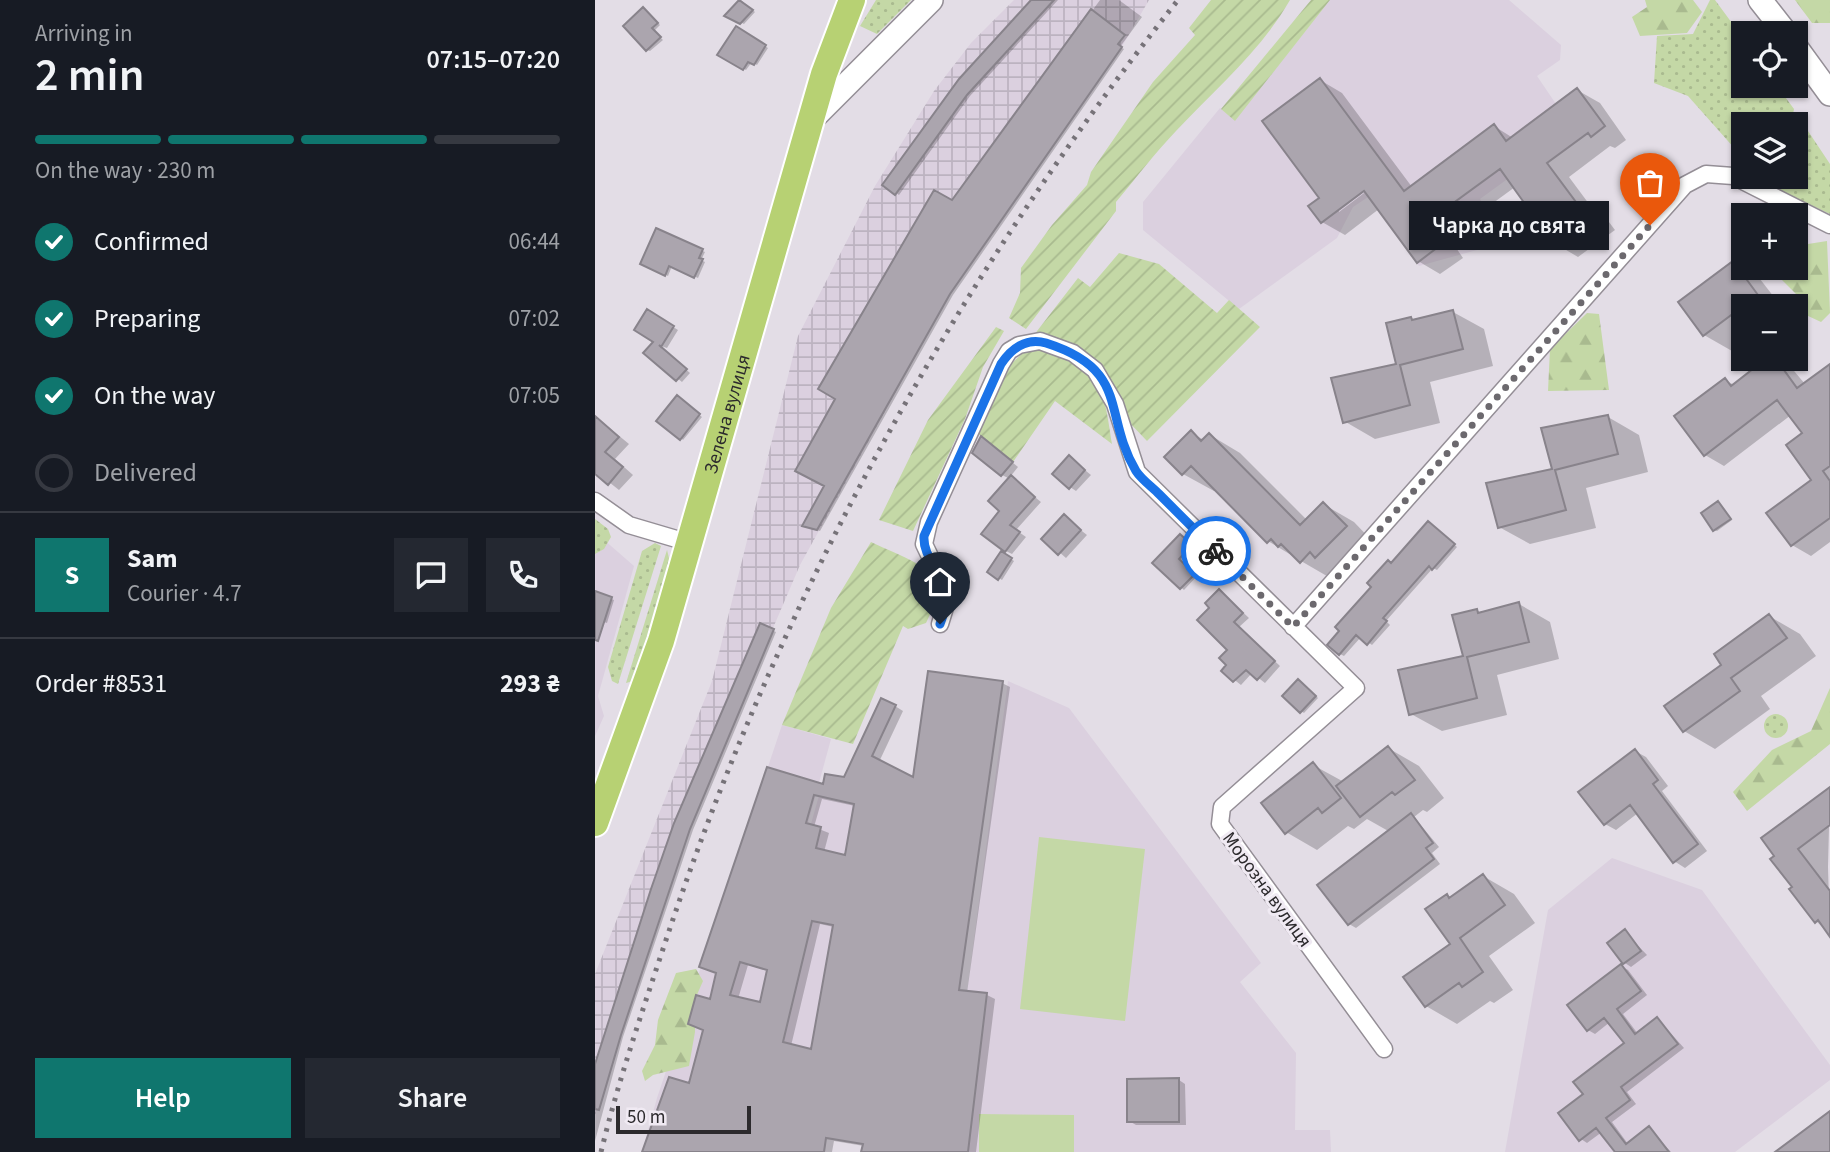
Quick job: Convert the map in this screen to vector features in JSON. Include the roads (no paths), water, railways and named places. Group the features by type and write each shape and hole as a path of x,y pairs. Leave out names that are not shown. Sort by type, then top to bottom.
{"main road":[{"name":"Зелена вулиця","path":"595,823 642,700 814,117 824,74 852,0"},
{"path":"814,117 931,0"},
{"path":"1760,0 1777,21"},
{"path":"1808,64 1830,94"}],"street":[{"path":"1293,627 1685,185 1706,174 1733,176 1830,225"},
{"name":"Морозна вулиця","path":"940,624 947,601 946,590 935,563 927,552 924,536 960,450 1009,351 1029,342 1040,341 1073,354 1095,370 1115,404 1137,472 1356,688 1221,807 1220,824 1384,1049"},
{"path":"595,501 629,525 690,543"}],"railway":[{"path":"601,1152 638,1023 710,818 761,693 817,570 879,450 946,334 1018,220 1096,108 1178,0"}],"place":[{"name":"Чарка до свята","path":"1650,225"}]}
